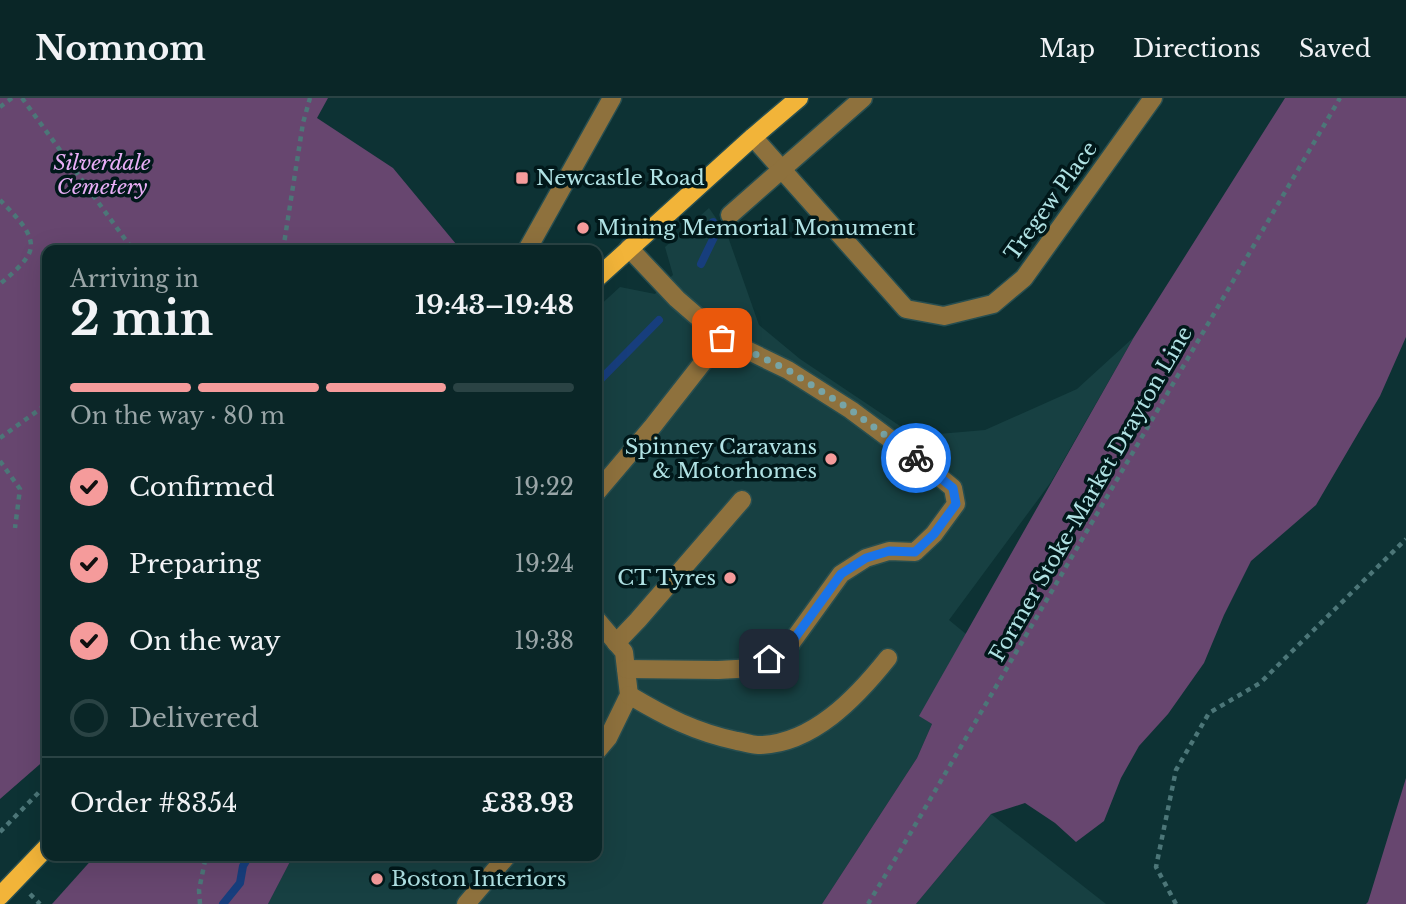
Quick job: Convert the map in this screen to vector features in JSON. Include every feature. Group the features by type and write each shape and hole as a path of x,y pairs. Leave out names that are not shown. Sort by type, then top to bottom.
{"main road":[{"path":"602,273 799,98"},
{"path":"0,896 42,852"}],"street":[{"path":"530,245 612,98"},
{"path":"730,215 863,98"},
{"name":"Tregew Place","path":"753,137 906,309 944,316 993,304 1024,278 1153,98"},
{"path":"626,669 755,668 789,646 841,574 866,558 889,551 915,552 934,534 956,504 953,488 851,410 788,370 722,338 677,299 629,248"},
{"path":"602,486 722,338"},
{"path":"616,643 742,500"},
{"path":"602,626 624,652 629,695 602,745"},
{"path":"629,695 674,721 718,737 757,745 779,742 799,736 845,707 888,658"},
{"path":"466,904 503,861"}],"path":[{"path":"0,107 12,98"},
{"path":"23,98 129,245"},
{"path":"284,245 303,123 310,98"},
{"name":"Former Stoke-Market Drayton Line","path":"868,904 1340,98"},
{"path":"0,201 23,224 31,242 30,252 0,284"},
{"path":"0,438 42,408"},
{"path":"0,461 20,489 15,528"},
{"path":"1176,904 1156,867 1176,770 1209,713 1260,683 1406,539"},
{"path":"0,832 42,789"},
{"path":"200,904 199,890 205,861"}],"shaded area":[{"path":"709,208 727,234 759,325 800,359 915,436 985,430 1077,389 1134,337 1051,482 949,620 966,634 920,716 932,724 917,758 822,904 268,904 290,861 602,861 602,303 620,287 655,294 673,275 665,247"},
{"path":"991,814 1106,904 916,904"}],"green space":[{"name":"Silverdale Cemetery","path":"0,98 328,98 317,118 393,168 457,245 42,245 42,762 0,799"},
{"path":"1285,98 1406,98 1406,337 1380,396 1316,505 1251,561 1204,663 1168,714 1139,746 1121,778 1104,821 1076,842 1055,823 1025,803 991,814 916,904 822,904 917,758 932,724 919,716 1134,337"},
{"path":"1406,778 1406,904 1366,904 1368,902"},
{"path":"91,861 290,861 268,904 52,904"}],"waterway":[{"path":"701,264 716,233 713,222"},
{"path":"602,378 659,320"},
{"path":"223,904 240,883 246,861"}],"way so far":[{"path":"722,338 788,370 851,410 916,458"}],"place":[{"name":"Newcastle Road","path":"522,178"},
{"name":"Mining Memorial Monument","path":"583,228"},
{"name":"Spinney Caravans & Motorhomes","path":"831,459"},
{"name":"CT Tyres","path":"730,578"},
{"name":"Boston Interiors","path":"377,879"}],"route":[{"path":"769,659 789,646 841,574 866,558 889,551 915,552 934,534 956,504 953,488 916,458"}]}
